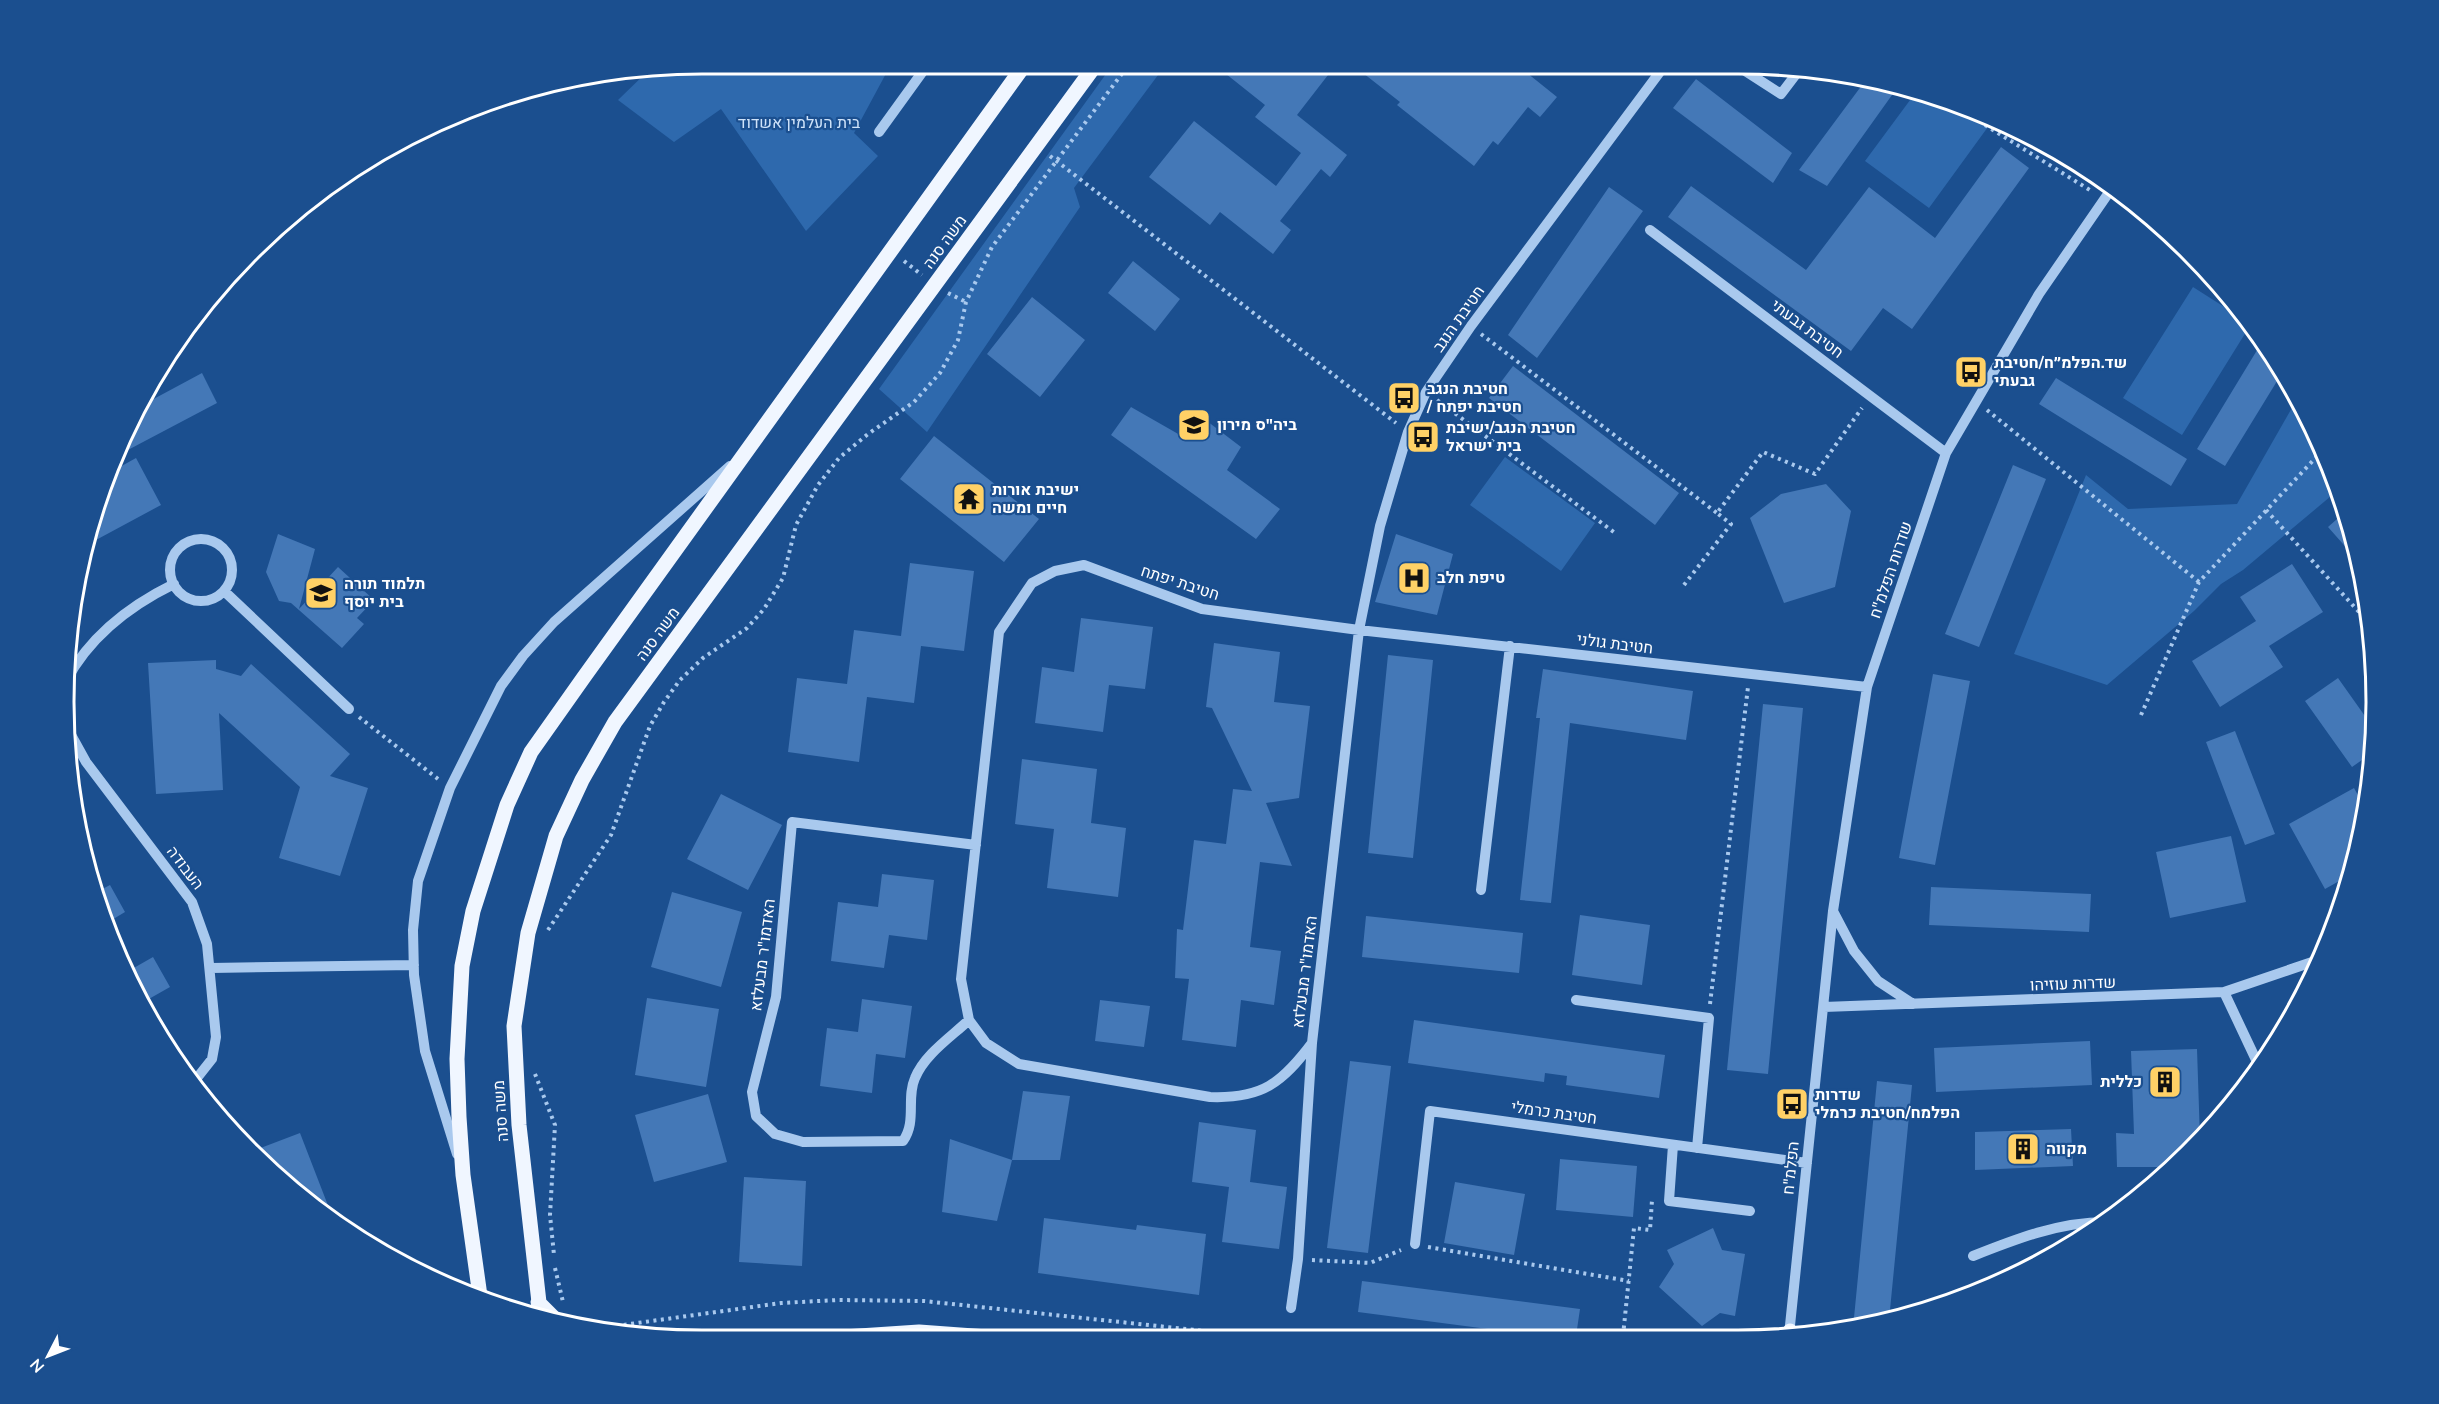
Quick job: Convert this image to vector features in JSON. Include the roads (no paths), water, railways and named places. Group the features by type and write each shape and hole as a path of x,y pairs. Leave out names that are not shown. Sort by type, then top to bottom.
{"main road":[{"path":"479,1289 463,1175 458,1059 462,966 473,911 507,805 531,752 1015,74"},
{"name":"משה סנה","path":"539,1309 519,1125 514,1026 528,933 556,836 582,780 615,722 1090,74"},
{"path":"538,1302 556,1313"}],"street":[{"path":"879,132 921,74"},
{"name":"חטיבת הנגב","path":"1359,630 1380,526 1408,432 1426,392 1471,326 1658,74"},
{"path":"1752,74 1781,94 1794,77"},
{"name":"שדרות הפלמ\"ח","path":"1824,1007 1833,911 1867,687 1946,453 2039,294 2107,194"},
{"name":"חטיבת גבעתי","path":"1650,230 1946,453"},
{"path":"463,1175 425,1052 414,965 413,930 418,881 450,788 501,686 523,656 554,622 748,450"},
{"path":"210,540 220,545 231,562 230,582 224,591 217,597 198,601 188,598 174,584 171,564 181,546 190,541 210,540"},
{"name":"חטיבת יפתח","path":"1032,583 1055,571 1084,566 1202,609 1359,630"},
{"name":"האדמו\"ר מבעלזא","path":"1032,583 999,632 961,979 969,1020 986,1043 1019,1064 1210,1097 1231,1098 1275,1083 1291,1071 1312,1043 1359,630"},
{"path":"75,667 102,632 126,611 174,584"},
{"path":"224,591 349,709"},
{"name":"חטיבת גולני","path":"1359,630 1867,687"},
{"path":"1481,890 1510,646"},
{"name":"העבודה","path":"75,742 86,762 192,902 207,944 216,1037 212,1059 198,1077"},
{"name":"האדמו\"ר מבעלזא","path":"969,1020 927,1058 914,1079 910,1132 903,1141 803,1142 775,1134 756,1116 752,1092 776,997 792,822 976,845"},
{"path":"1833,911 1854,951 1878,981 1914,1004"},
{"name":"שדרות עוזיהו","path":"1824,1007 2224,992 2309,963"},
{"path":"210,968 414,965"},
{"path":"2224,992 2255,1058"},
{"path":"1576,1000 1709,1018 1697,1148"},
{"name":"הפלמ\"ח","path":"1789,1328 1824,1007"},
{"path":"1291,1308 1298,1259 1312,1043"},
{"name":"חטיבת כרמלי","path":"1414,1244 1430,1112 1807,1163"},
{"path":"1673,1145 1669,1201 1749,1211"},
{"path":"1973,1256 2018,1238 2056,1228 2087,1224"}],"place":[{"name":"שד.הפלמ״ח/חטיבת גבעתי","path":"1971,372"},
{"name":"חטיבת הנגב / חטיבת יפתח","path":"1404,398"},
{"name":"ביה\"ס מירון","path":"1194,425"},
{"name":"חטיבת הנגב/ישיבת בית ישראל","path":"1423,437"},
{"name":"ישיבת אורות חיים ומשה","path":"969,499"},
{"name":"טיפת חלב","path":"1414,578"},
{"name":"תלמוד תורה בית יוסף","path":"321,593"},
{"name":"כללית","path":"2165,1082"},
{"name":"שדרות הפלמח/חטיבת כרמלי","path":"1792,1104"},
{"name":"מקווה","path":"2023,1149"}],"park label":[{"name":"בית העלמין אשדוד","path":"799,123"}]}
